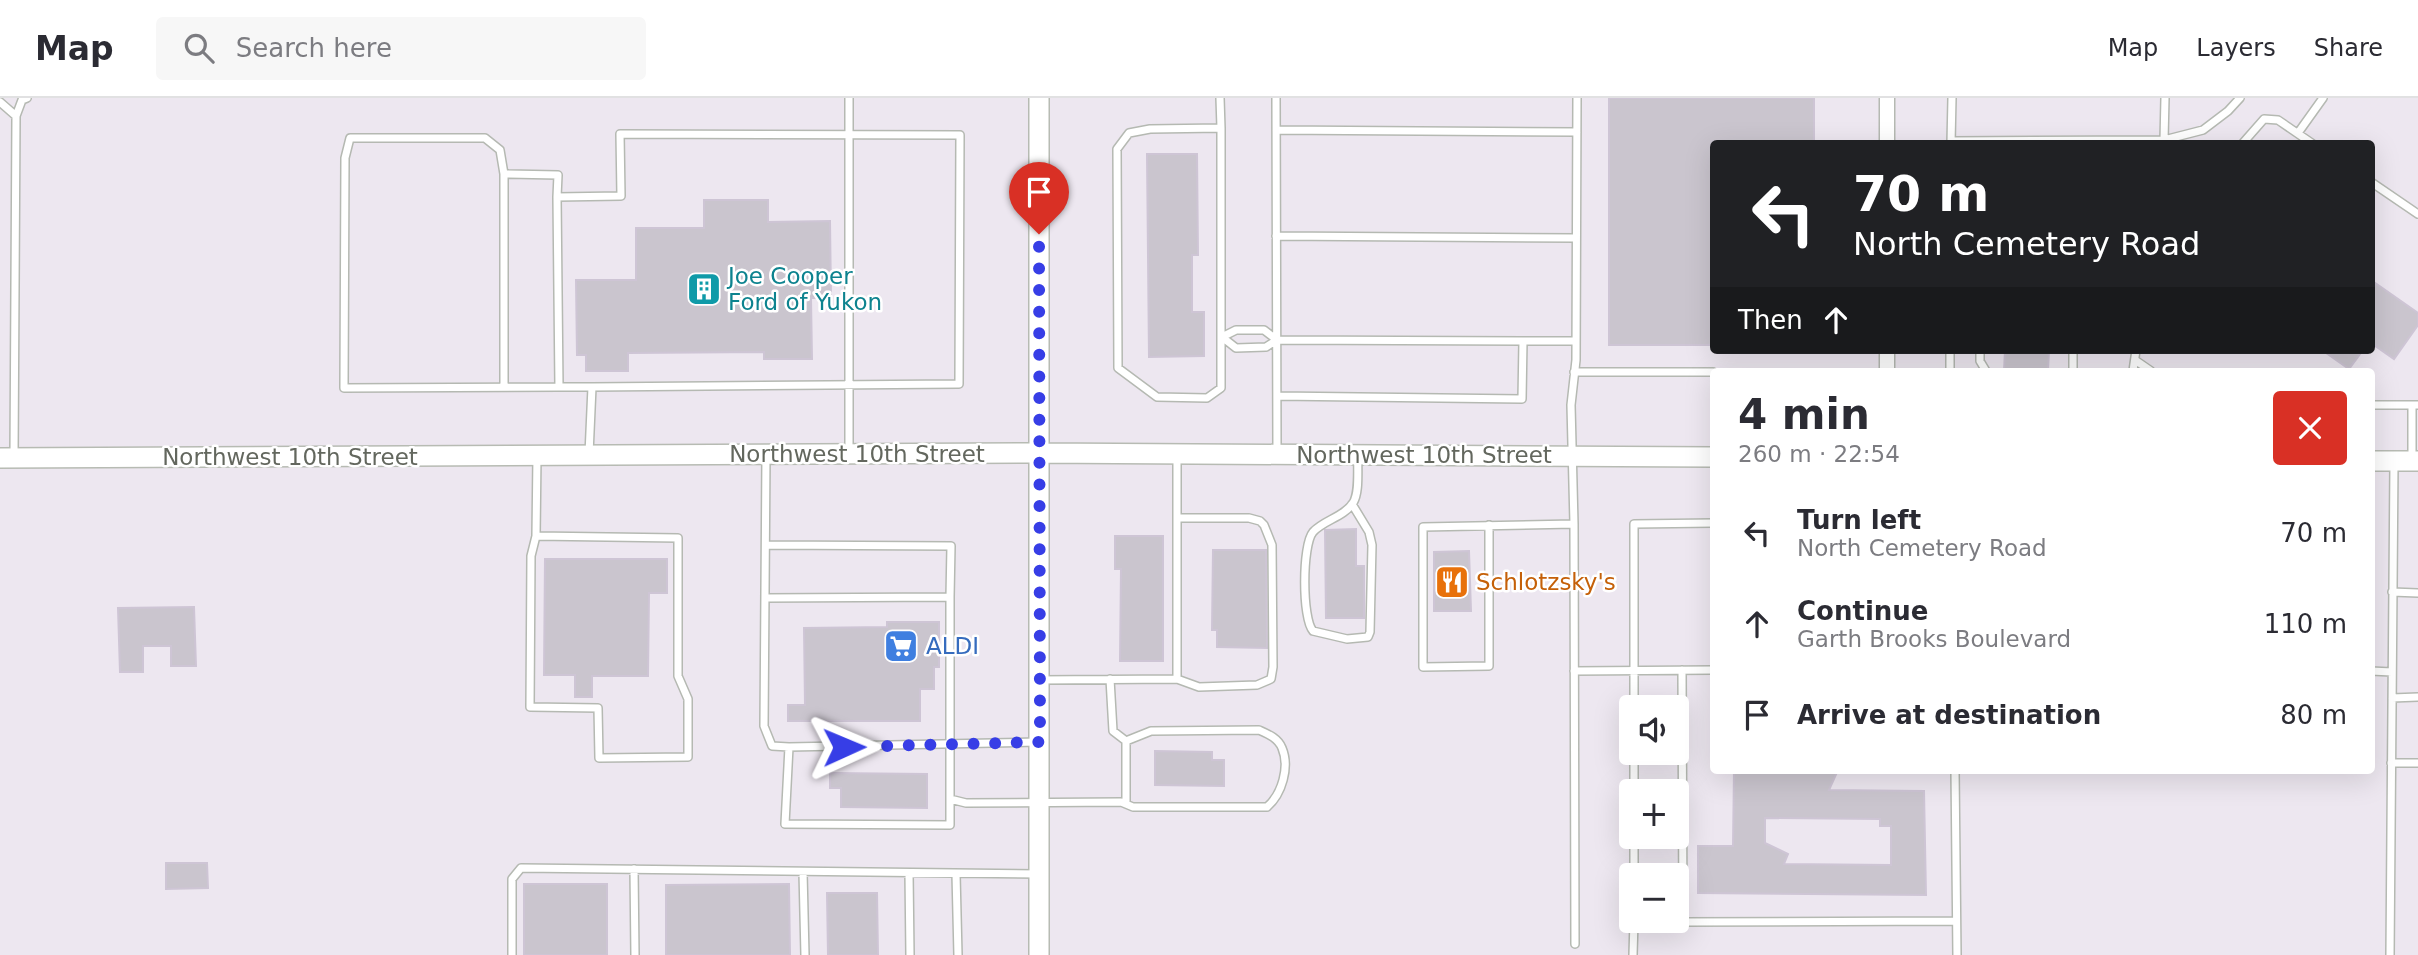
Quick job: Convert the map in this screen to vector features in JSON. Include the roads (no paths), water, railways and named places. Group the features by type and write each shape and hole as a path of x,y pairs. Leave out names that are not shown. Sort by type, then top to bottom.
{"street":[{"path":"1039,98 1040,955"},
{"path":"1887,98 1887,140"},
{"name":"Northwest 10th Street","path":"7,458 849,453 1710,457"},
{"path":"2375,461 2408,461"}],"lane":[{"path":"7,458 16,116 22,100 27,98"},
{"path":"849,98 849,453"},
{"path":"1220,98 1221,128 1222,337 1221,388 1207,398 1157,397 1118,368 1117,149 1129,133 1150,128 1221,128"},
{"path":"1276,98 1277,454"},
{"path":"1575,944 1574,524 1571,405 1576,341 1577,98"},
{"path":"1951,140 1952,98"},
{"path":"2165,98 2164,140 2203,130 2240,98"},
{"path":"2298,133 2323,98"},
{"path":"0,102 16,116"},
{"path":"2246,140 2264,119 2278,120 2308,140"},
{"path":"1276,130 1577,132"},
{"path":"504,387 504,174 500,150 485,138 350,138 345,159 344,388 592,387 849,383 959,384 960,135 620,134 621,196 557,197"},
{"path":"504,174 558,175 559,387"},
{"path":"2375,185 2418,214"},
{"path":"1276,236 1576,238"},
{"path":"1222,337 1236,330 1264,330 1277,340"},
{"path":"1222,337 1236,348 1266,347 1277,340 1576,341"},
{"path":"1277,397 1522,399 1523,341"},
{"path":"2134,368 2136,354"},
{"path":"2135,360 2147,368"},
{"path":"1574,372 1710,372"},
{"path":"589,455 592,387"},
{"path":"2375,405 2415,405 2392,592 2390,955"},
{"path":"1177,453 1177,678"},
{"path":"766,454 764,726 772,746 1040,742"},
{"path":"536,536 678,538 678,676 688,699 688,757 599,758 598,708 530,707 531,556 536,536 537,455"},
{"path":"1352,504 1369,532 1373,545 1370,632 1368,638 1356,640 1313,631 1308,626 1306,610 1307,544 1311,534 1352,504 1356,496 1358,455"},
{"path":"1040,680 1177,678 1196,687 1257,685 1271,678 1273,552 1264,525 1249,518 1177,518"},
{"path":"1634,695 1634,524 1710,523"},
{"path":"1489,525 1489,666 1423,667 1423,527 1489,525 1574,524"},
{"path":"766,545 951,546 950,825 785,824 789,747"},
{"path":"2392,592 2418,593"},
{"path":"765,598 950,597"},
{"path":"1682,670 1683,863"},
{"path":"1574,671 1710,670"},
{"path":"2375,671 2392,672"},
{"path":"1110,679 1113,731 1126,741"},
{"path":"2392,698 2418,698"},
{"path":"950,799 966,803 1267,807 1281,789 1282,748 1274,737 1259,730 1151,731 1126,741"},
{"path":"1126,741 1126,804"},
{"path":"2391,763 2418,763"},
{"path":"1955,774 1957,955"},
{"path":"512,955 512,879 521,868 1040,874"},
{"path":"634,869 635,955"},
{"path":"803,872 806,955"},
{"path":"909,873 910,955"},
{"path":"956,874 958,955"},
{"path":"1689,922 1956,921"},
{"path":"1633,955 1634,933"}],"place":[{"name":"Joe Cooper Ford of Yukon","path":"704,289"},
{"name":"Schlotzsky's","path":"1452,582"},
{"name":"ALDI","path":"901,646"}]}
